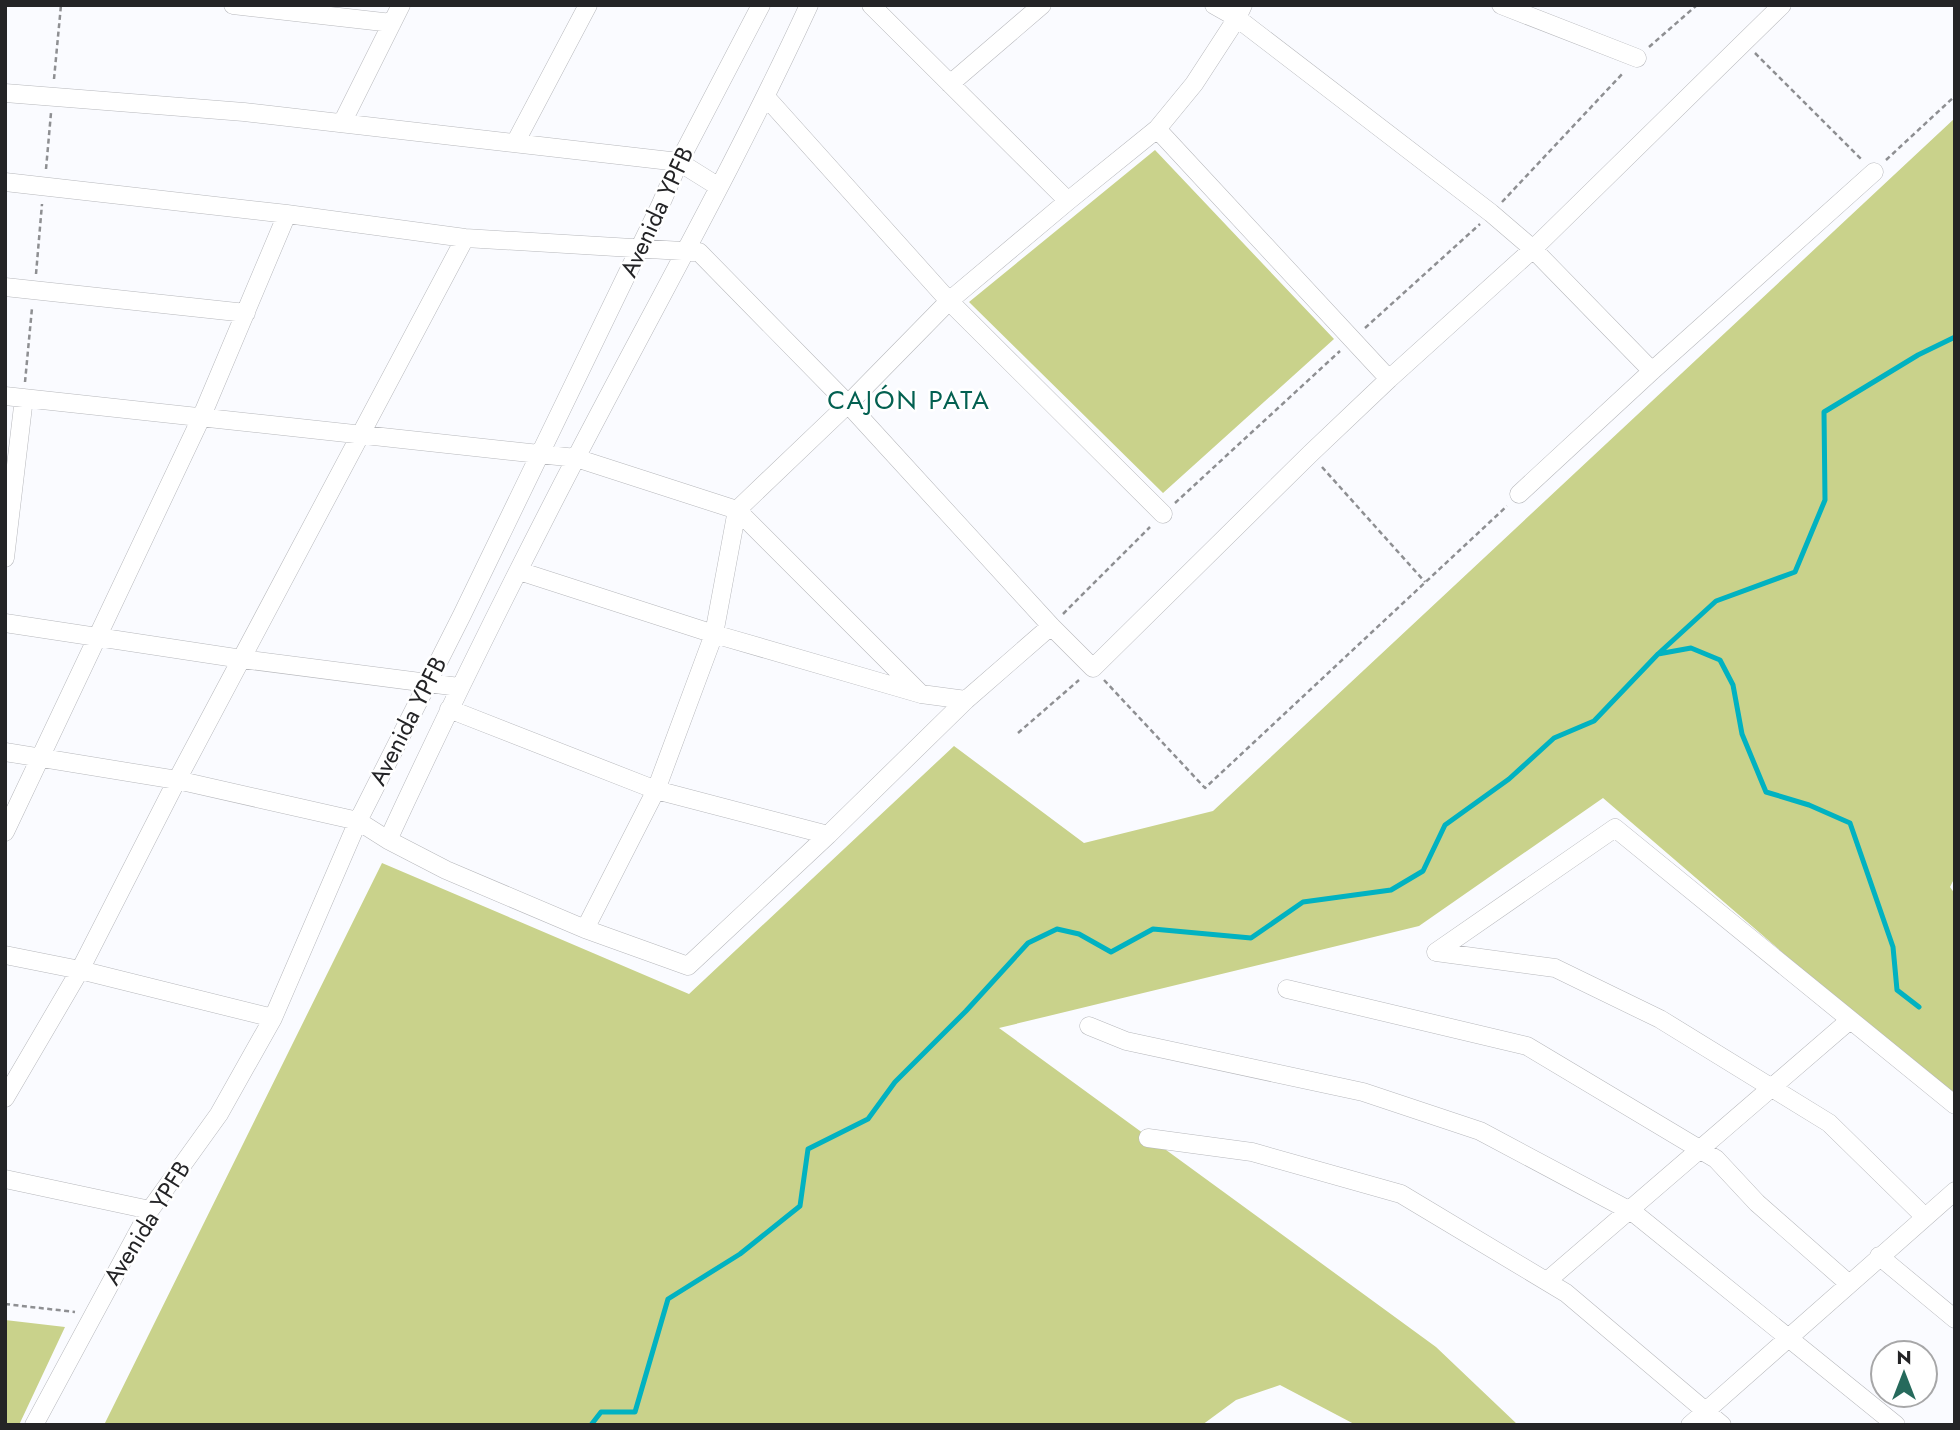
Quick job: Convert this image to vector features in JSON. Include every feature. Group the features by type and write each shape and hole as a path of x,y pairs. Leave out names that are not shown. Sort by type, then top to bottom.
{"street":[{"path":"233,5 392,23"},
{"path":"342,123 401,5"},
{"path":"515,143 588,5"},
{"name":"Avenida YPFB","path":"34,1425 150,1210 219,1114 273,1018 358,821 540,454 680,162 761,5"},
{"name":"Avenida YPFB","path":"388,840 459,687 766,97 809,5"},
{"path":"871,5 1068,201"},
{"path":"950,84 1042,5"},
{"path":"1214,5 1240,12 1491,213 1533,249 1652,371"},
{"path":"1501,5 1637,58"},
{"path":"5,182 287,214 465,238 699,252 848,404 1051,626 1093,668 1310,454 1533,249 1782,5"},
{"path":"585,929 656,790 714,634 737,510 848,404 949,301 1157,129 1194,84 1240,12"},
{"path":"5,93 342,123 680,162 719,187"},
{"path":"766,97 949,301 1163,514"},
{"path":"1157,129 1389,379"},
{"path":"1519,494 1874,172"},
{"path":"5,832 201,418 287,214"},
{"path":"5,1098 80,970 177,780 465,238"},
{"path":"5,288 246,313"},
{"path":"5,396 576,458 737,510 922,694"},
{"path":"5,558 24,398"},
{"path":"519,572 714,634 922,694 966,700"},
{"path":"5,623 242,659 459,687"},
{"path":"5,752 177,780 358,821 446,870 585,929 688,965 828,835 966,700 1051,626"},
{"path":"449,709 656,790 828,835"},
{"path":"1925,1217 1829,1123 1660,1019 1555,968 1436,952 1615,828 1955,1105"},
{"path":"5,955 80,970 273,1018"},
{"path":"1287,989 1527,1046 1716,1159 1757,1203 1848,1283"},
{"path":"1547,1281 1850,1020"},
{"path":"1089,1026 1126,1041 1363,1092 1480,1132 1629,1210 1896,1425"},
{"path":"1148,1138 1252,1152 1401,1194 1566,1293 1722,1425"},
{"path":"5,1179 150,1210"},
{"path":"1690,1425 1955,1191"},
{"path":"1879,1256 1955,1319"}],"path":[{"path":"1051,626 1163,514 1491,213 1637,58 1697,5"},
{"path":"1743,41 1874,172 1955,96"},
{"path":"1310,454 1425,582"},
{"path":"1018,733 1093,668 1205,788 1519,494"},
{"path":"5,1304 93,1314"}],"green space":[{"path":"1955,118 1955,877 1950,887 1955,894 1955,1101 1603,798 1419,926 999,1028 1436,1347 1518,1425 1356,1425 1280,1385 1236,1400 1202,1425 104,1425 382,863 689,994 954,746 1084,843 1213,811"},
{"path":"1155,150 1334,339 1163,493 969,302"},
{"path":"5,1320 65,1327 19,1425 5,1425"}],"waterway":[{"path":"591,1425 601,1412 635,1412 668,1299 740,1254 800,1206 808,1149 868,1119 895,1082 966,1011 1028,943 1057,929 1079,934 1111,952 1153,929 1251,938 1303,902 1391,890 1423,871 1445,825 1509,779 1554,738 1594,721 1658,654 1716,601 1795,572 1825,500 1824,412 1918,355 1955,337"},
{"path":"1658,654 1691,648 1720,660 1733,685 1742,734 1766,792 1809,805 1850,823 1893,947 1897,990 1919,1007"}],"district":[{"name":"CAJÓN PATA","path":"909,400"}]}
